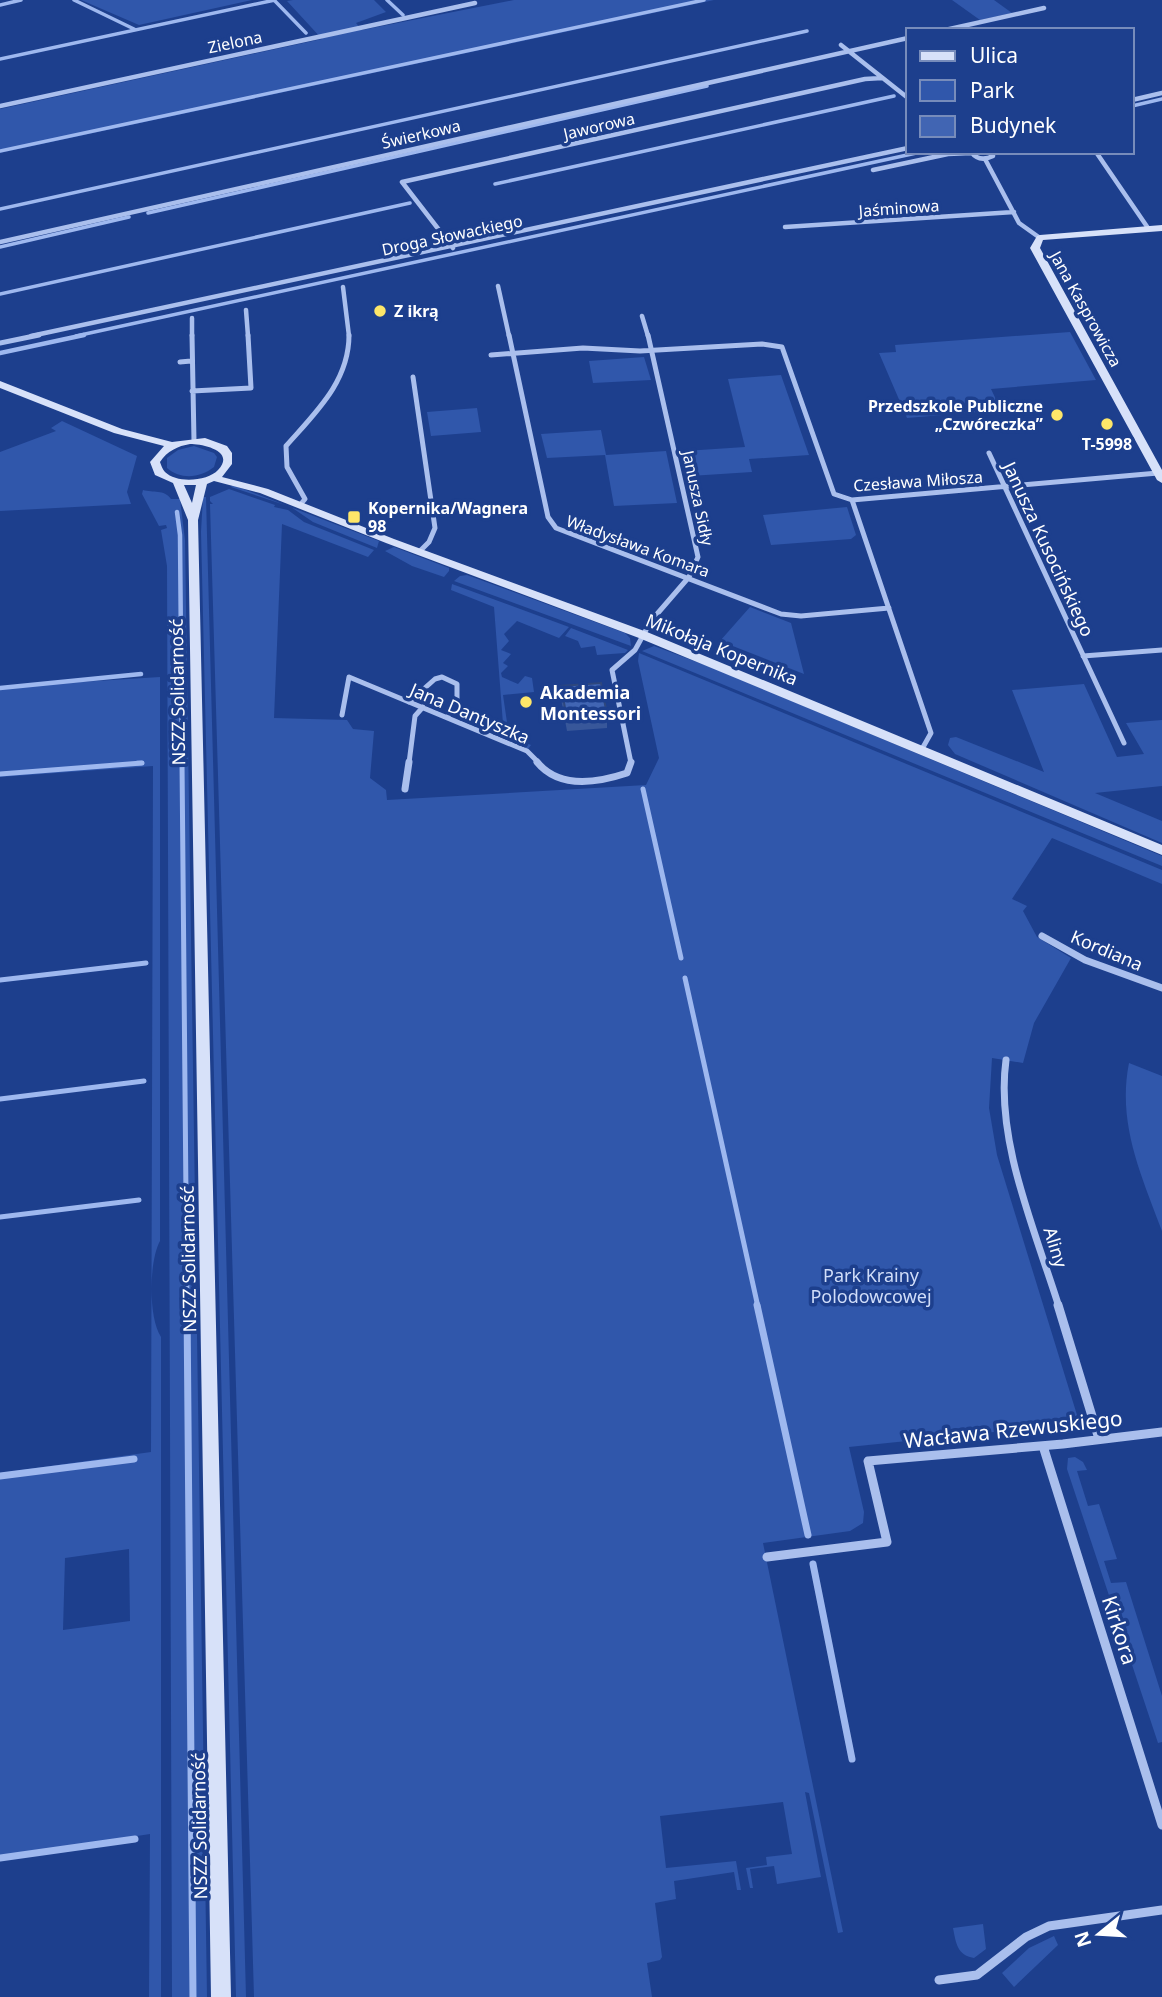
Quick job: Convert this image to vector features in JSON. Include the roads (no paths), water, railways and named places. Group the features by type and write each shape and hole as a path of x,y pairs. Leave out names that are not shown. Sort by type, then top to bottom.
{"main road":[{"path":"1040,238 1162,228"},
{"name":"Jana Kasprowicza","path":"1040,238 1035,248 1040,258 1160,477"},
{"path":"0,384 118,431 173,445"},
{"path":"118,431 158,456"},
{"path":"178,483 159,474 156,468 158,456 173,445 194,440"},
{"name":"Mikołaja Kopernika","path":"194,440 223,447 229,459 227,466 264,491"},
{"path":"207,480 227,466"},
{"name":"Mikołaja Kopernika","path":"178,483 207,480 264,491 643,635 1162,850"},
{"name":"NSZZ Solidarność","path":"207,480 193,520 221,1997"},
{"name":"NSZZ Solidarność","path":"178,483 193,520"}],"street":[{"name":"Zielona","path":"0,106 475,3"},
{"path":"953,28 1044,8"},
{"name":"Świerkowa","path":"0,242 906,38"},
{"path":"841,46 906,95"},
{"name":"Jaworowa","path":"453,248 402,182 865,79 882,78"},
{"path":"1134,100 1162,93"},
{"name":"Droga Słowackiego","path":"0,344 906,148"},
{"path":"873,170 944,154"},
{"path":"973,154 985,159 993,154"},
{"path":"1097,154 1148,228"},
{"name":"Jana Kasprowicza","path":"985,159 1023,228 1040,238"},
{"name":"Jaśminowa","path":"785,228 1014,212"},
{"name":"Władysława Komara","path":"498,285 550,522 563,532 789,615 889,608"},
{"path":"300,505 305,499 287,467 284,453 286,446 313,418 334,390 345,363 349,340 343,287"},
{"path":"192,391 251,388 246,310"},
{"name":"Janusza Sidły","path":"642,316 653,351 698,557 689,577"},
{"path":"192,318 194,440"},
{"name":"Czesława Miłosza","path":"653,351 762,344 782,348 834,494 852,500 1160,477"},
{"path":"491,355 583,348 653,351"},
{"path":"180,362 191,361"},
{"path":"414,377 435,528 429,542 419,552"},
{"name":"Janusza Kusocińskiego","path":"989,453 1124,743"},
{"path":"852,500 931,733 922,749"},
{"path":"643,635 651,621 689,577"},
{"name":"Jana Dantyszka","path":"342,715 349,677 527,751 547,772 559,778 588,780 626,773 631,766 631,758 612,670 635,650 643,635"},
{"name":"Janusza Kusocińskiego","path":"1083,656 1162,650"},
{"path":"409,702 435,679 442,677 457,684 457,705 447,717"},
{"path":"405,789 415,716 423,708"},
{"name":"Kordiana","path":"1042,936 1061,950 1088,962 1125,978 1162,988"},
{"name":"Aliny","path":"1006,1060 1002,1090 1012,1154 1099,1439"},
{"name":"Wacława Rzewuskiego","path":"767,1557 887,1542 868,1461 1043,1446 1162,1432"},
{"name":"Kirkora","path":"1043,1446 1162,1825"},
{"path":"939,1980 977,1975 1026,1937 1049,1926 1162,1910"}],"waterway":[{"path":"0,5 21,0"},
{"path":"74,0 134,29"},
{"path":"0,59 274,0"},
{"path":"274,0 306,33"},
{"path":"387,0 403,15"},
{"path":"0,151 704,0"},
{"path":"0,209 807,31"},
{"path":"148,213 707,86"},
{"path":"495,184 894,96"},
{"path":"1134,106 1162,99"},
{"path":"76,336 912,154"},
{"path":"0,294 410,203"},
{"path":"0,247 129,217"},
{"path":"0,353 84,335"},
{"path":"177,512 180,535 182,763"},
{"path":"0,688 141,674"},
{"path":"182,762 187,1307"},
{"path":"0,774 142,763 137,763"},
{"path":"643,789 681,958"},
{"path":"0,980 146,963"},
{"path":"685,978 758,1307"},
{"path":"0,1099 144,1081"},
{"path":"0,1217 139,1200"},
{"path":"187,1305 193,1997"},
{"path":"757,1305 808,1535"},
{"path":"0,1476 134,1459"},
{"path":"813,1564 852,1759"},
{"path":"0,1858 135,1839"}],"place":[{"name":"Z ikrą","path":"380,311"},
{"name":"Przedszkole Publiczne „Czwóreczka”","path":"1057,415"},
{"name":"T-5998","path":"1107,424"},
{"name":"Kopernika/Wagnera 98","path":"354,517"},
{"name":"Akademia Montessori","path":"526,702"}],"park label":[{"name":"Park Krainy Polodowcowej","path":"871,1285"}]}
